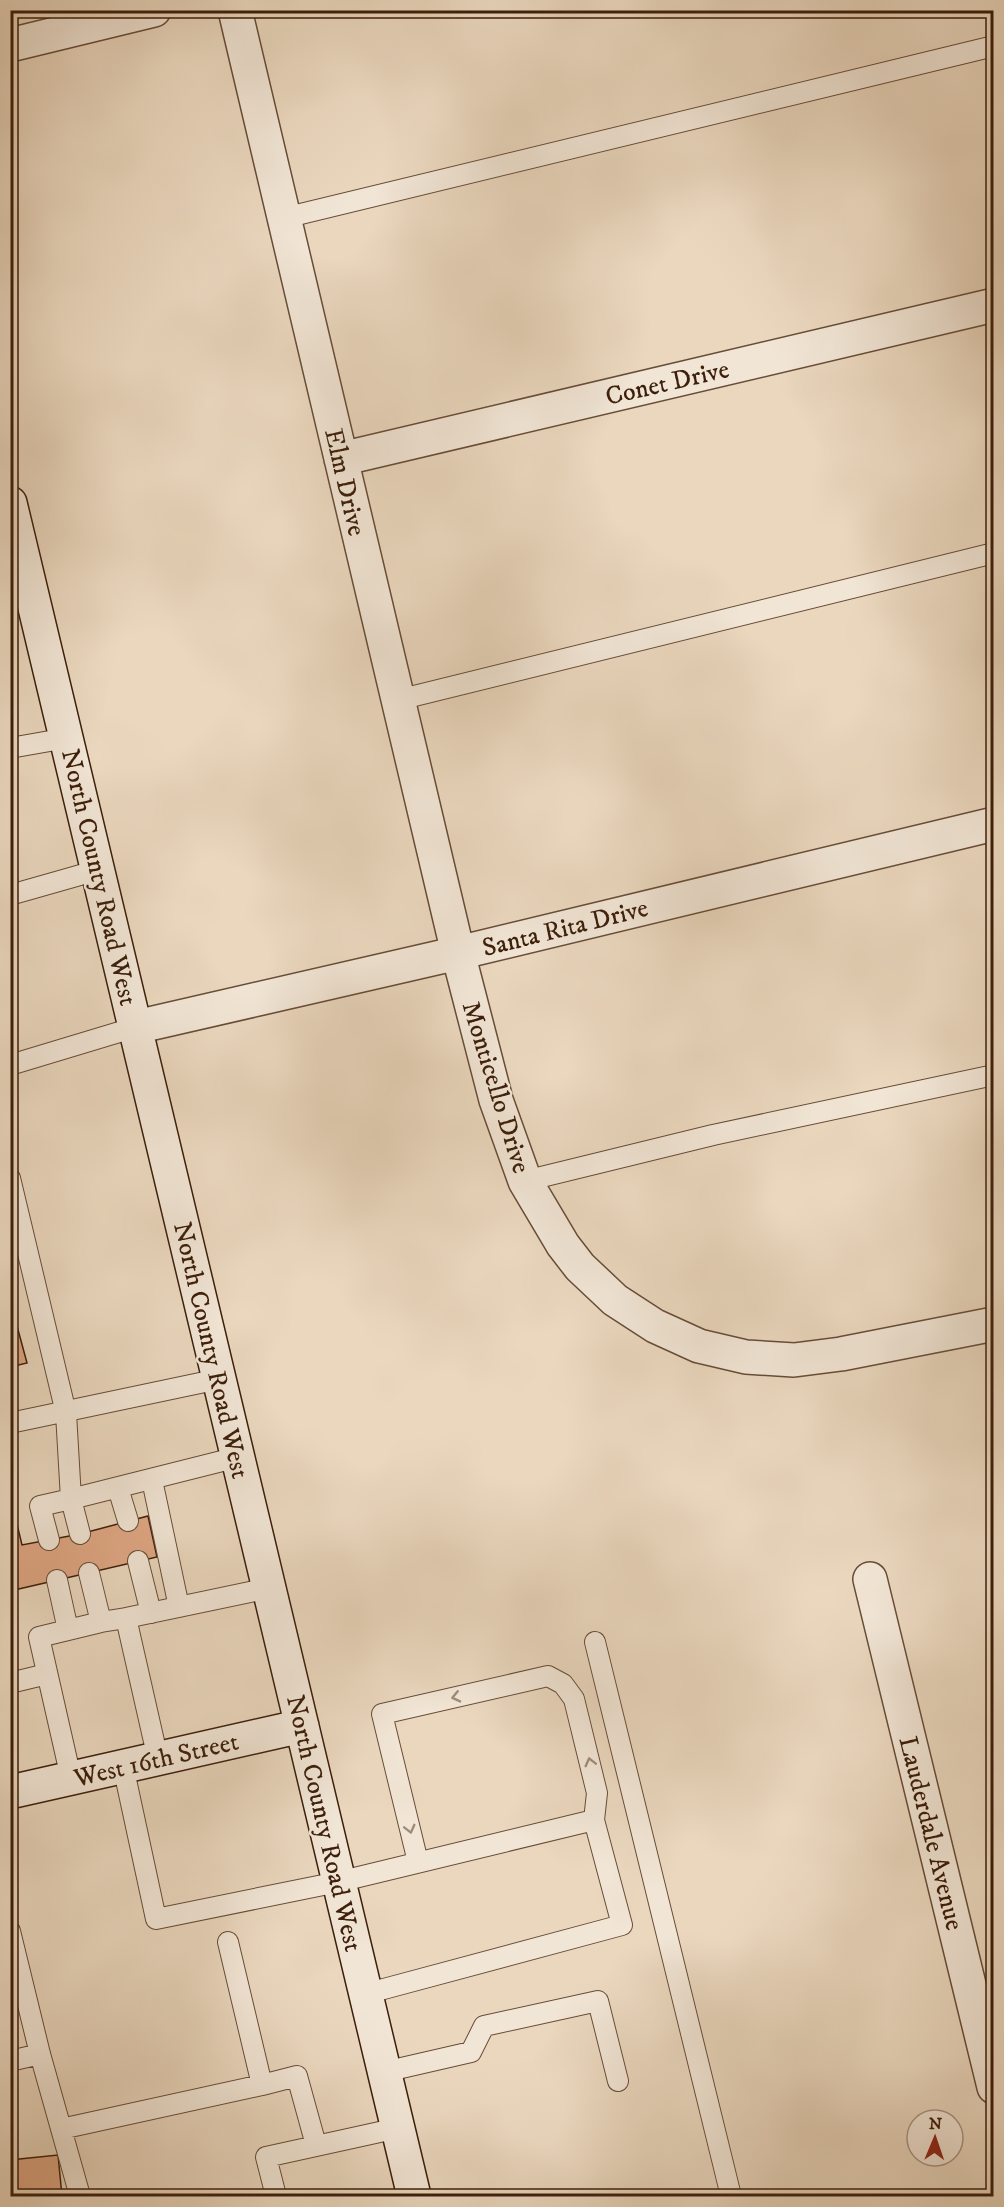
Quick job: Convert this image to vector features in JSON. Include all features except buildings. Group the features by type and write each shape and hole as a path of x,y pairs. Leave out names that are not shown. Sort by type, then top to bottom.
{"street":[{"path":"10,45 154,10"},
{"name":"Elm Drive","path":"235,10 458,953"},
{"name":"Conet Drive","path":"341,459 993,305"},
{"name":"North County Road West","path":"10,503 414,2196"},
{"name":"Santa Rita Drive","path":"136,1027 458,953 993,824"},
{"name":"Monticello Drive","path":"458,953 496,1100 525,1181 562,1245 580,1267 615,1300 655,1326 699,1346 746,1357 794,1360 841,1354 993,1324"},
{"name":"Lauderdale Avenue","path":"870,1579 993,2087"},
{"name":"West 16th Street","path":"10,1792 302,1726"}],"lane":[{"path":"284,218 993,46"},
{"path":"398,700 993,553"},
{"path":"10,748 67,738"},
{"path":"10,895 98,870"},
{"path":"10,1065 136,1027"},
{"path":"525,1181 713,1135 993,1075"},
{"path":"10,1178 15,1214 66,1413 71,1499 80,1534"},
{"path":"10,1424 219,1379"},
{"path":"49,1539 40,1506 238,1457"},
{"path":"152,1480 179,1607"},
{"path":"118,1488 128,1521"},
{"path":"138,1561 151,1613"},
{"path":"89,1573 101,1622"},
{"path":"57,1580 68,1630"},
{"path":"71,1778 39,1637 269,1588"},
{"path":"126,1618 158,1759"},
{"path":"595,1642 731,2196"},
{"path":"10,1683 48,1674"},
{"path":"365,1994 622,1925 594,1820 597,1793 574,1699 563,1684 548,1676 382,1714 418,1862"},
{"path":"123,1766 156,1919 338,1882 594,1820"},
{"path":"10,1931 40,2054 80,2196"},
{"path":"228,1942 262,2085"},
{"path":"384,2072 471,2052 484,2026 598,2001 618,2082"},
{"path":"10,2061 40,2054"},
{"path":"61,2129 297,2076 316,2145"},
{"path":"276,2196 266,2157 398,2128"}]}
